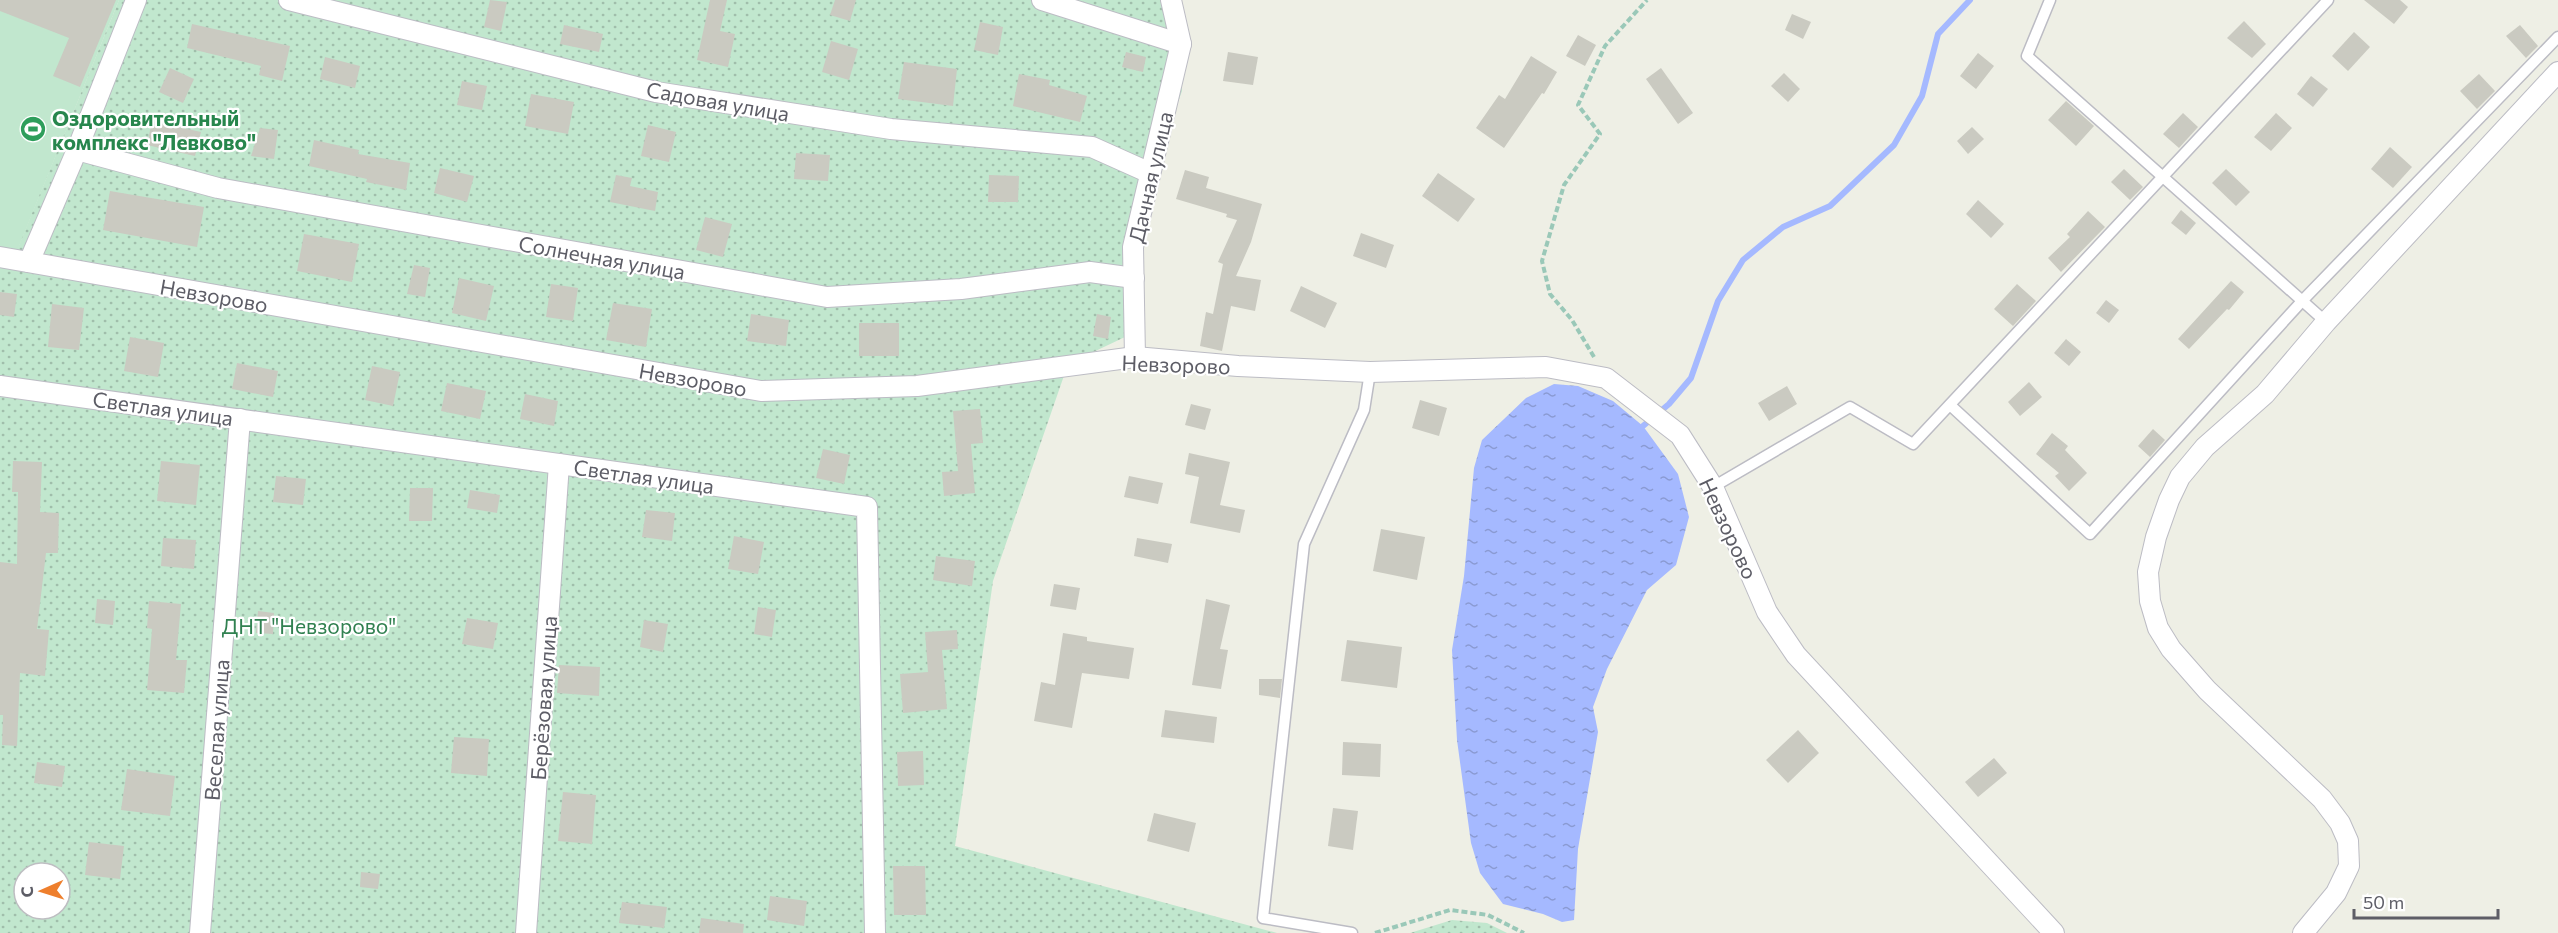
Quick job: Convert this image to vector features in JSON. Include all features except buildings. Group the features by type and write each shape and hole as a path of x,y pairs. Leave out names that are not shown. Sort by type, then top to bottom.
{"street":[{"path":"29,262 77,150 136,0"},
{"name":"Садовая улица","path":"289,0 656,92 891,129 1092,147 1150,173"},
{"path":"1042,0 1180,44"},
{"name":"Дачная улица","path":"1135,357 1133,248 1180,44 1171,0"},
{"path":"2303,933 2336,893 2345,875 2349,866 2348,841 2340,823 2322,798 2207,690 2171,650 2158,628 2150,601 2148,572 2169,500 2180,477 2205,447 2265,394 2326,322 2558,72"},
{"name":"Солнечная улица","path":"77,150 218,188 827,297 961,290 1090,272 1134,278"},
{"name":"Невзорово","path":"0,257 761,391 917,386 1135,357 1238,366 1370,372 1546,367 1606,378 1680,435 1713,487 1767,612 1796,655 2054,933"},
{"name":"Светлая улица","path":"0,386 867,507 875,933"},
{"name":"Веселая улица","path":"200,933 240,419"},
{"name":"Берёзовая улица","path":"526,933 559,464"}],"lane":[{"path":"2050,0 2027,56 2326,322"},
{"path":"1713,487 1850,407 1913,444 2328,0"},
{"path":"1950,405 2090,534 2303,300 2558,37"},
{"path":"1352,933 1263,918 1304,544 1364,410 1370,372"}],"path":[{"path":"1606,378 1572,321 1550,294 1542,261 1564,185 1600,134 1578,105 1605,46 1647,0"},
{"path":"1375,933 1450,910 1488,915 1524,933"}],"green space":[{"name":"Оздоровительный комплекс \"Левково\"","path":"0,0 119,0 13,261 0,258"},
{"name":"ДНТ \"Невзорово\"","path":"119,0 1178,0 1182,13 1182,91 1131,229 1125,337 1068,364 993,581 955,846 1277,933 0,933 0,258 13,260"},
{"path":"1452,920 1487,923 1507,933 1410,933"}],"water":[{"path":"1554,384 1578,386 1613,401 1643,426 1678,474 1689,517 1676,565 1647,590 1607,669 1593,707 1598,732 1578,849 1574,920 1562,922 1543,914 1503,904 1480,873 1471,843 1457,740 1452,650 1464,576 1474,468 1482,440 1526,398"}],"waterway":[{"path":"1643,426 1669,404 1691,378 1718,301 1743,260 1783,227 1830,206 1894,145 1922,96 1938,34 1970,0"}],"place":[{"name":"Оздоровительный комплекс \"Левково\"","path":"33,129"}]}
